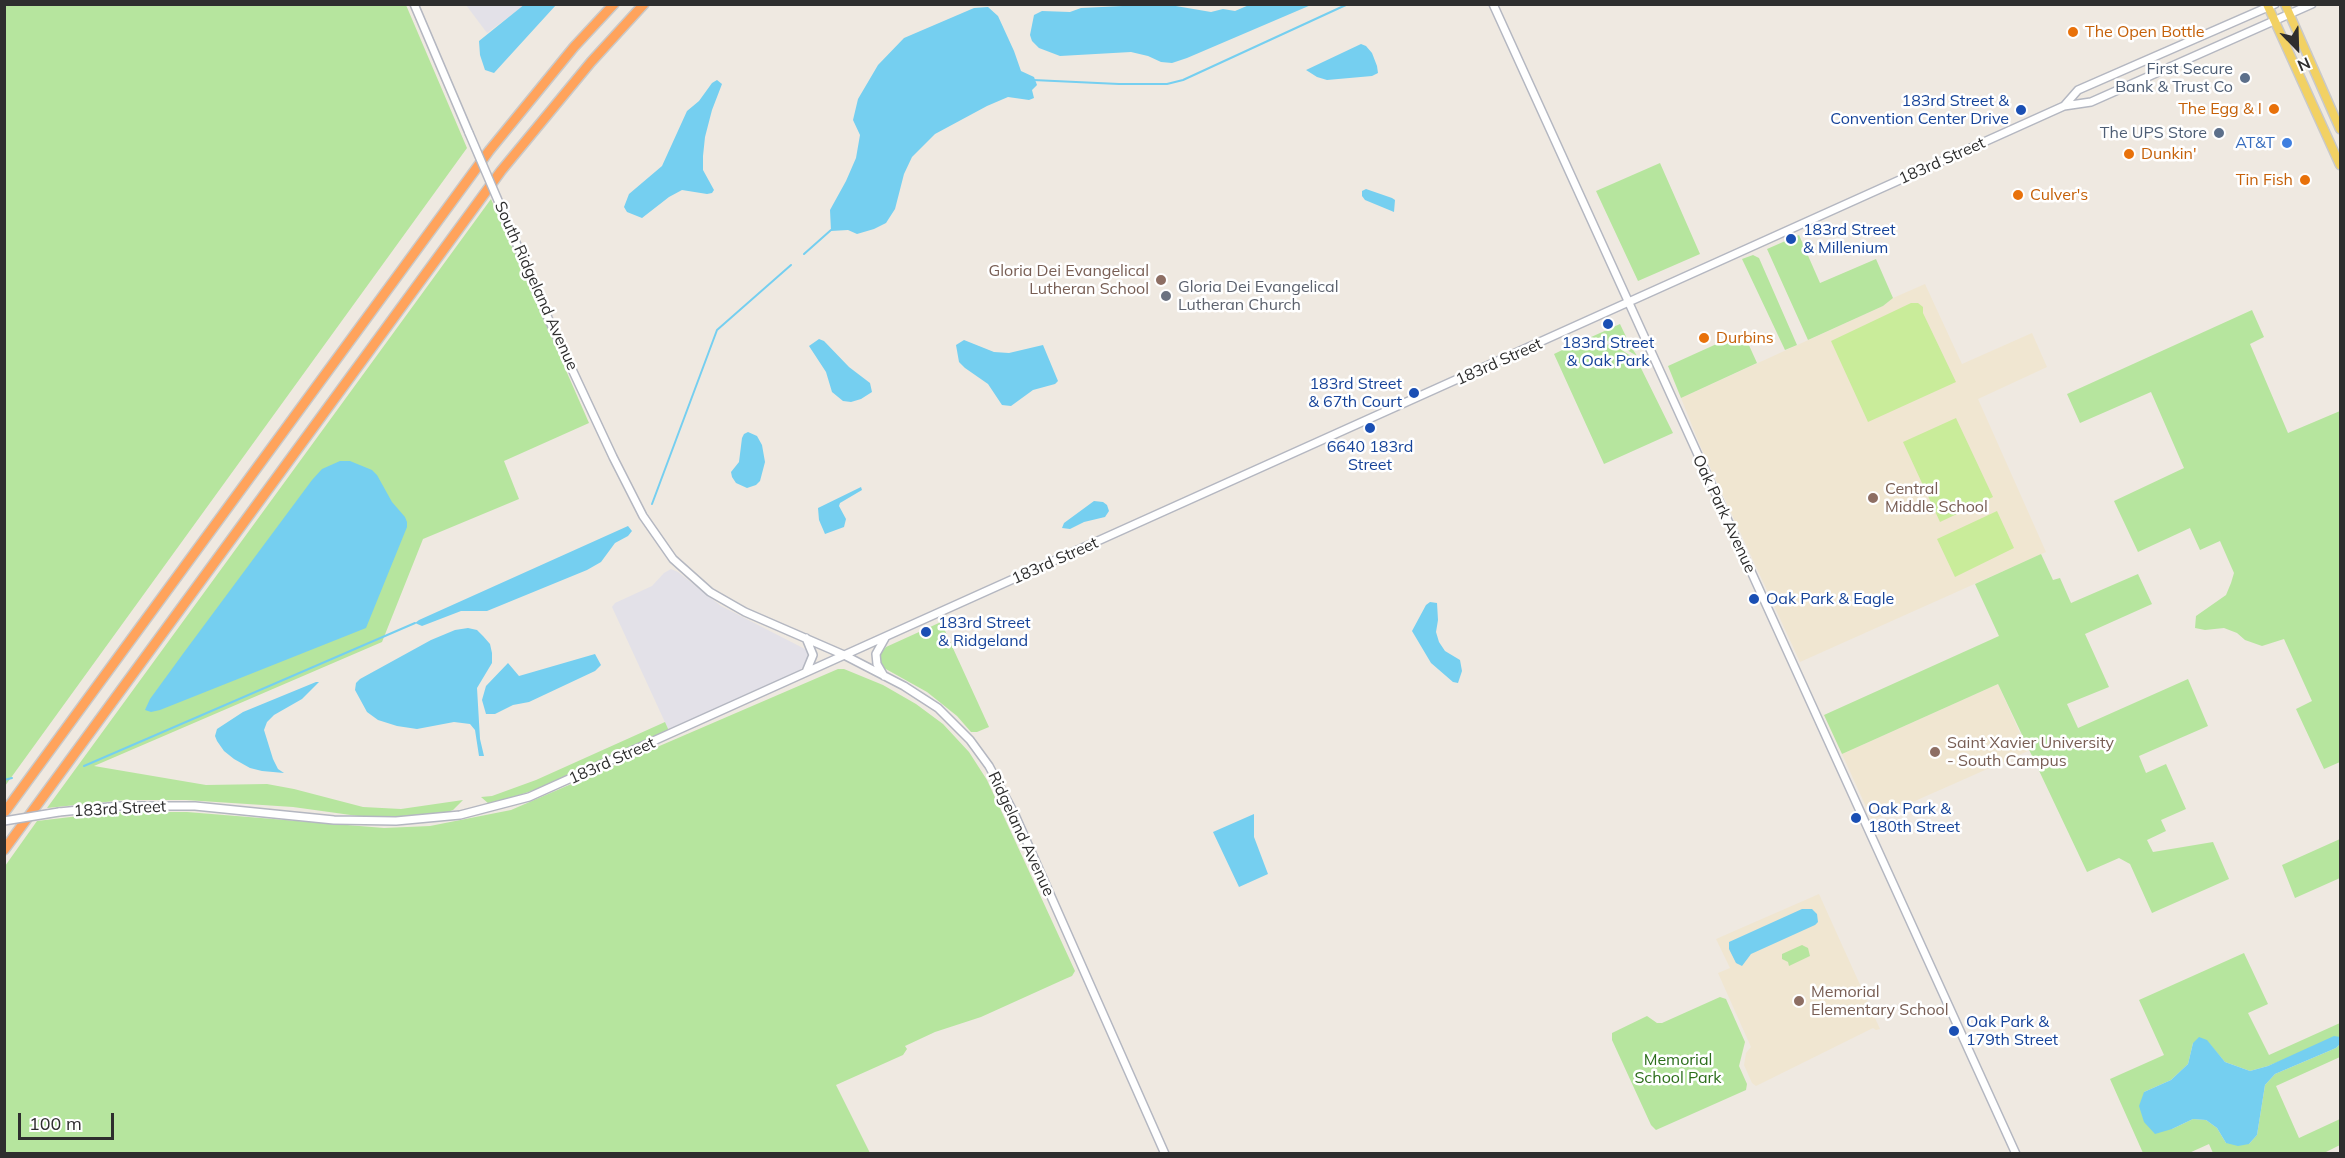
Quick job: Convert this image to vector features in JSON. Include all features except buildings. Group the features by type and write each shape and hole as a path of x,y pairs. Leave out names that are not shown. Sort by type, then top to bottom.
{"highway":[{"path":"4,813 489,150 574,47 614,4"},
{"path":"4,850 501,171 591,62 645,4"}],"main road":[{"path":"2285,4 2340,129"},
{"path":"2270,5 2274,21 2340,165"}],"street":[{"name":"South Ridgeland Avenue","path":"414,4 548,318 643,516 673,559"},
{"name":"Oak Park Avenue","path":"1493,4 1627,303 2016,1154"},
{"name":"183rd Street","path":"4,821 59,812 168,806 252,810 334,820 417,820 460,815 496,807 541,792 2064,106 2091,102 2312,4"},
{"name":"183rd Street","path":"2064,106 2078,90 2270,5"},
{"name":"Ridgeland Avenue","path":"673,559 717,596 745,612 844,655 938,708 970,740 989,766 1015,815 1165,1154"},
{"path":"884,676 877,664 876,654 886,636"},
{"path":"805,672 813,655 806,638"}],"shaded area":[{"path":"466,5 525,5 487,33"},
{"name":"Central Middle School","path":"1925,284 1962,364 2032,333 2047,367 1978,399 2046,552 1800,662 1699,443 1681,398 1883,306 1893,298"},
{"path":"671,569 721,606 807,650 806,664 800,670 669,731 612,607 615,603 652,586"},
{"name":"Saint Xavier University - South Campus","path":"1998,684 2028,751 1872,820 1842,754"},
{"name":"Memorial Elementary School","path":"1819,894 1880,1029 1873,1028 1756,1086 1752,1083 1744,1065 1746,1053 1751,1047 1718,973 1730,968 1716,939"}],"green space":[{"path":"4,5 406,5 467,148 5,786"},
{"path":"1660,163 1700,254 1638,281 1596,191"},
{"path":"491,199 589,423 504,461 519,499 423,539 382,642 94,766 206,785 267,784 363,807 401,809 463,800 453,810 445,813 395,817 358,816 293,807 186,800 125,800 47,808"},
{"path":"1799,235 1820,283 1876,259 1893,298 1883,306 1808,340 1767,249"},
{"path":"1753,255 1759,258 1797,345 1785,350 1742,259"},
{"path":"1911,303 1918,303 1923,307 1923,313 1956,382 1868,422 1831,341"},
{"path":"2252,310 2264,337 2250,344 2288,433 2340,411 2340,762 2324,769 2296,709 2312,701 2284,639 2262,646 2245,640 2237,633 2224,628 2205,630 2195,628 2196,616 2226,595 2234,573 2220,541 2200,550 2190,528 2138,552 2114,501 2184,468 2151,392 2080,423 2067,394"},
{"path":"1620,324 1637,356 1617,344 1589,338"},
{"path":"1743,332 1757,363 1681,398 1668,366"},
{"path":"1591,340 1617,347 1637,360 1673,433 1604,464 1554,354 1581,341"},
{"path":"1956,418 1993,497 1940,522 1903,442"},
{"path":"1997,511 2014,548 1955,577 1937,539"},
{"path":"2041,554 2053,580 2060,578 2071,603 2138,574 2152,604 2085,634 2109,687 2067,704 2078,728 2188,679 2208,726 2139,756 2146,773 2166,764 2186,809 2161,820 2166,831 2147,840 2153,852 2213,842 2229,879 2152,913 2130,864 2119,858 2087,872 1998,684 1842,754 1824,715 1999,636 1975,584"},
{"path":"941,622 989,727 977,732 971,732 957,716 927,692 884,668 880,661 880,654 886,647"},
{"path":"838,669 844,669 883,685 916,704 943,724 969,752 987,780 1075,971 1072,976 981,1017 935,1032 905,1046 907,1049 903,1055 836,1085 870,1153 5,1153 5,866 37,821 113,812 187,812 384,828 430,826 511,810"},
{"path":"665,722 669,731 540,788 489,804 481,797 492,796 536,780"},
{"path":"2340,839 2340,878 2295,898 2282,865"},
{"path":"1802,945 1808,948 1810,956 1789,966 1788,962 1782,959 1782,954"},
{"path":"2244,953 2268,1004 2248,1013 2269,1055 2340,1023 2340,1037 2250,1071 2225,1062 2207,1041 2193,1043 2188,1064 2171,1080 2144,1092 2172,1129 2193,1119 2206,1120 2217,1128 2226,1143 2249,1144 2257,1135 2265,1085 2275,1074 2336,1048 2340,1044 2340,1057 2276,1086 2299,1138 2340,1119 2340,1145 2326,1154 2213,1153 2209,1144 2189,1153 2143,1153 2110,1079 2164,1055 2139,1000"},
{"name":"Memorial School Park","path":"1720,997 1726,999 1745,1042 1739,1066 1747,1084 1746,1090 1656,1130 1651,1125 1612,1040 1612,1033 1647,1016 1657,1023 1662,1023"}],"water":[{"path":"525,4 556,5 494,73 485,70 480,55 479,41"},
{"path":"1164,4 1211,12 1223,9 1235,11 1249,5 1311,5 1172,63 1161,62 1131,52 1060,56 1039,48 1030,35 1034,15 1042,11 1070,12 1081,8"},
{"path":"988,7 998,16 1021,71 1034,77 1037,85 1032,90 1034,98 1029,100 1008,97 935,134 912,157 904,174 895,209 886,223 857,234 848,230 831,231 830,210 856,158 860,135 853,120 858,99 878,65 904,38 974,8"},
{"path":"1361,44 1372,53 1377,66 1378,73 1372,76 1327,80 1306,70"},
{"path":"717,80 722,84 712,110 703,156 703,170 714,190 712,193 682,190 642,218 627,212 624,207 629,194 662,166 687,111"},
{"path":"1366,189 1395,200 1394,212 1365,200 1362,191"},
{"path":"819,339 870,383 872,392 851,402 843,401 832,392 826,372 809,346"},
{"path":"964,340 994,352 1009,353 1043,345 1058,381 1055,384 1033,390 1011,406 1002,405 988,384 959,362 956,345"},
{"path":"748,432 757,436 762,445 765,462 760,481 747,488 736,483 731,472 739,462 742,438"},
{"path":"340,461 350,461 372,470 407,522 407,527 366,628 160,710 151,712 145,710 150,699 312,480 322,469"},
{"path":"861,487 862,490 840,503 839,506 846,519 844,527 825,534 819,520 818,508"},
{"path":"1094,501 1107,505 1109,511 1105,517 1084,522 1070,529 1062,528 1064,523"},
{"path":"628,526 632,531 628,536 615,543 601,562 587,570 487,611 461,611 422,626 415,623 419,620"},
{"path":"1430,602 1437,603 1436,632 1439,642 1445,651 1460,660 1462,671 1458,683 1453,682 1431,663 1412,631 1426,605"},
{"path":"468,628 477,630 483,636 490,644 492,653 492,663 477,688 480,739 484,756 479,756 475,730 470,724 454,722 417,729 378,720 367,712 355,690 356,683 360,679 431,640 455,630"},
{"path":"595,654 601,665 595,671 529,702 513,705 495,714 486,714 482,700 486,686 508,663 519,676"},
{"path":"319,682 302,699 274,715 267,722 264,730 273,759 278,769 284,773 250,768 224,751 217,741 215,736 217,729 243,712"},
{"path":"1254,814 1254,837 1268,874 1239,887 1213,832"},
{"path":"1802,909 1812,909 1817,914 1818,922 1751,954 1742,966 1736,963 1729,949 1729,942"},
{"path":"2334,1036 2340,1037 2340,1044 2336,1048 2275,1074 2265,1085 2257,1135 2249,1144 2238,1146 2226,1143 2217,1128 2206,1120 2193,1119 2155,1134 2144,1122 2139,1106 2144,1092 2171,1080 2188,1064 2193,1043 2199,1037 2207,1040 2225,1062 2250,1071 2268,1066"}],"waterway":[{"path":"1033,80 1167,84 1183,80 1348,4"},
{"path":"804,254 831,230"},
{"path":"652,504 717,330 791,265"},
{"path":"84,766 415,623"},
{"path":"4,780 12,778"}],"place":[{"name":"The Open Bottle","path":"2073,32"},
{"name":"First Secure Bank & Trust Co","path":"2245,78"},
{"name":"The Egg & I","path":"2274,109"},
{"name":"183rd Street & Convention Center Drive","path":"2021,110"},
{"name":"The UPS Store","path":"2219,133"},
{"name":"AT&T","path":"2287,143"},
{"name":"Dunkin'","path":"2129,154"},
{"name":"Tin Fish","path":"2305,180"},
{"name":"Culver's","path":"2018,195"},
{"name":"183rd Street & Millenium","path":"1791,239"},
{"name":"Gloria Dei Evangelical Lutheran School","path":"1161,280"},
{"name":"Gloria Dei Evangelical Lutheran Church","path":"1166,296"},
{"name":"183rd Street & Oak Park","path":"1608,324"},
{"name":"Durbins","path":"1704,338"},
{"name":"183rd Street & 67th Court","path":"1414,393"},
{"name":"6640 183rd Street","path":"1370,428"},
{"name":"Central Middle School","path":"1873,498"},
{"name":"Oak Park & Eagle","path":"1754,599"},
{"name":"183rd Street & Ridgeland","path":"926,632"},
{"name":"Saint Xavier University - South Campus","path":"1935,752"},
{"name":"Oak Park & 180th Street","path":"1856,818"},
{"name":"Memorial Elementary School","path":"1799,1001"},
{"name":"Oak Park & 179th Street","path":"1954,1031"}]}
